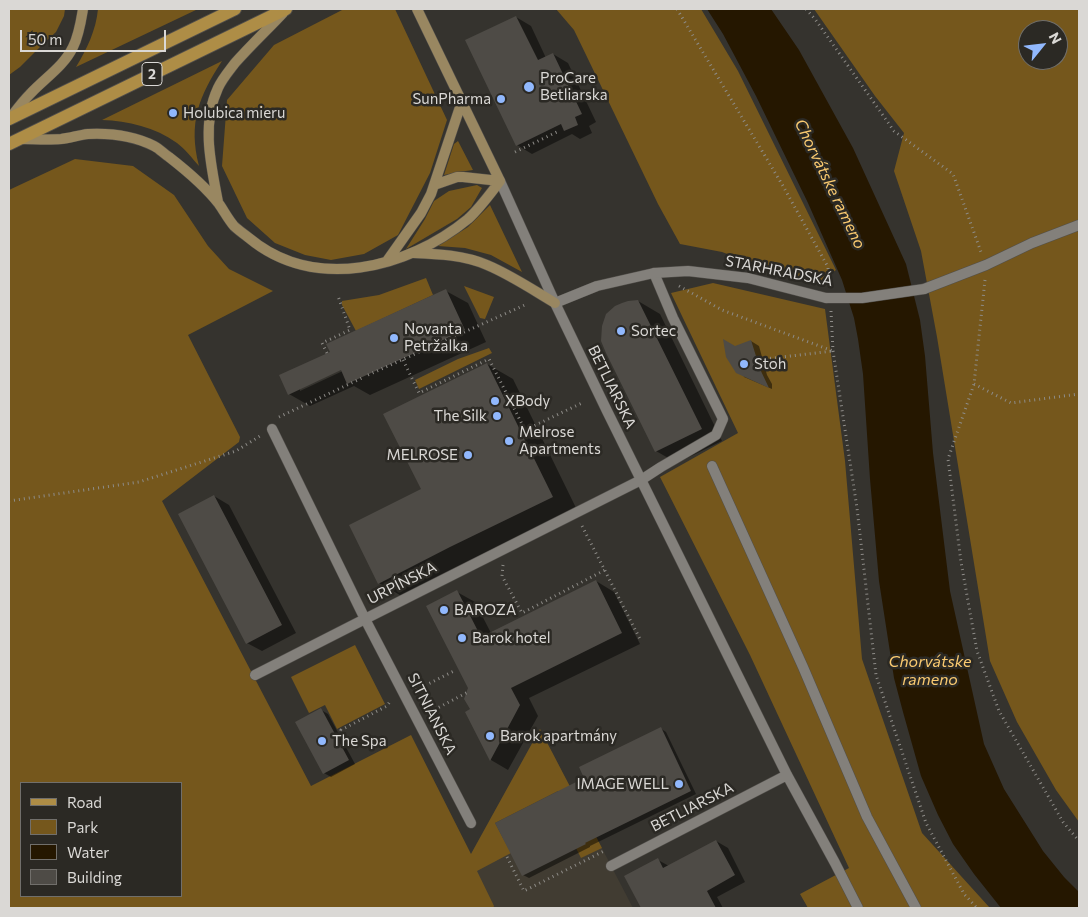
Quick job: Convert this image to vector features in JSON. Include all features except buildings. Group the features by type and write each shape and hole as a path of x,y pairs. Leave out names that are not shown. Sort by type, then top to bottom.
{"main road":[{"name":"2","path":"9,119 235,9"},
{"name":"2","path":"14,142 286,9"}],"street":[{"path":"9,119 31,93 61,64 73,47 81,24 83,9"},
{"path":"218,203 210,161 209,139 210,118 214,98 218,87 228,73 286,9"},
{"name":"BETLIARSKA","path":"417,9 500,181 555,303 641,480 787,775 858,908"},
{"path":"387,261 421,213 431,194 462,101"},
{"path":"14,142 102,134 123,136 156,147 192,174 218,203 234,226 258,246 270,254 293,263 314,267 346,269 401,258 412,253 437,240 469,218 478,210 500,181"},
{"path":"434,185 450,179 463,177 500,181"},
{"name":"STARHRADSKÁ","path":"555,303 597,286 654,273 688,271 748,278 828,301 924,289 1079,225"},
{"path":"412,253 437,254 471,259 486,264 555,303"},
{"name":"URPÍNSKA","path":"272,429 365,619 641,480 716,435 723,419 654,273"},
{"path":"712,466 803,667 868,817 916,908"},
{"path":"255,675 365,619"},
{"name":"SITNIANSKA","path":"365,619 471,823"},
{"name":"BETLIARSKA","path":"612,866 787,775"}],"path":[{"path":"677,9 783,186 828,267 829,286"},
{"path":"806,9 894,131 953,174 986,265 974,384 948,459 961,562 977,652 999,712 1063,822 1079,841"},
{"path":"516,152 559,131"},
{"path":"654,273 722,310 833,351"},
{"path":"327,353 322,343 350,330 338,296"},
{"path":"828,301 833,351 857,508 876,675 926,824 964,894 977,908"},
{"path":"368,375 527,304"},
{"path":"757,360 833,351"},
{"path":"403,360 418,393 489,359 523,432 584,402"},
{"path":"281,421 279,417 362,378"},
{"path":"974,384 1011,403 1079,394"},
{"path":"9,501 139,482 236,451 272,429"},
{"path":"580,523 641,642"},
{"path":"504,562 502,576 522,613 605,570"},
{"path":"413,692 456,670"},
{"path":"346,739 341,730 387,706 392,701 387,692"},
{"path":"425,714 468,692"},
{"path":"507,857 524,891 611,848"}],"shaded area":[{"path":"540,729 633,908 441,908"}],"green space":[{"path":"9,9 65,9 64,16 56,32 20,67 9,75"},
{"path":"98,9 198,9 76,67 90,39"},
{"path":"344,9 395,9 447,120 430,173 398,235 364,254 331,260 305,255 275,243 247,218 222,166 227,100 274,45"},
{"path":"556,9 701,9 738,71 836,270 821,281 789,277 722,252 680,244 658,204 574,30"},
{"path":"814,9 1079,9 1079,822 1056,790 1017,722 990,661 937,337 921,251 894,171 904,133 875,96"},
{"path":"222,61 207,86 195,123 196,151 199,166 180,145 169,137 131,123 102,120"},
{"path":"458,141 473,170 444,175 454,144"},
{"path":"75,159 133,166 174,195 208,246 229,269 273,291 188,335 240,437 239,442 162,501 311,786 411,735 471,854 540,729 602,848 581,858 576,848 585,843 558,791 495,823 511,853 477,871 494,906 493,908 9,908 9,190"},
{"path":"477,185 482,188 471,207 457,219 406,249 434,201 449,191"},
{"path":"490,205 522,272 491,255 465,248 438,246 468,227"},
{"path":"426,278 433,295 356,331 342,305 342,301 379,295"},
{"path":"713,283 825,309 845,461 862,659 922,833 990,908 808,908 800,894 849,868 750,655 660,477 738,433 671,293"},
{"path":"464,286 494,297 485,319 480,318"},
{"path":"489,348 492,353 419,389 415,380 458,359"},
{"path":"355,645 385,704 337,729 325,705 309,713 291,677"}],"water":[{"name":"Chorvátske rameno","path":"707,9 771,9 799,50 853,148 906,264 920,320 925,356 933,453 950,591 984,744 1004,789 1043,851 1079,892 1079,908 1001,908 953,844 921,776 894,678 879,581 863,374 854,318 842,280 808,203 756,96 723,34"}],"place":[{"name":"ProCare Betliarska","path":"529,87"},
{"name":"SunPharma","path":"501,99"},
{"name":"Holubica mieru","path":"173,113"},
{"name":"Sortec","path":"621,331"},
{"name":"Novanta Petržalka","path":"394,338"},
{"name":"Stoh","path":"744,364"},
{"name":"XBody","path":"495,401"},
{"name":"The Silk","path":"497,416"},
{"name":"Melrose Apartments","path":"509,441"},
{"name":"MELROSE","path":"468,455"},
{"name":"BAROZA","path":"444,610"},
{"name":"Barok hotel","path":"462,638"},
{"name":"Barok apartmány","path":"490,736"},
{"name":"The Spa","path":"322,741"},
{"name":"IMAGE WELL","path":"679,784"}]}
